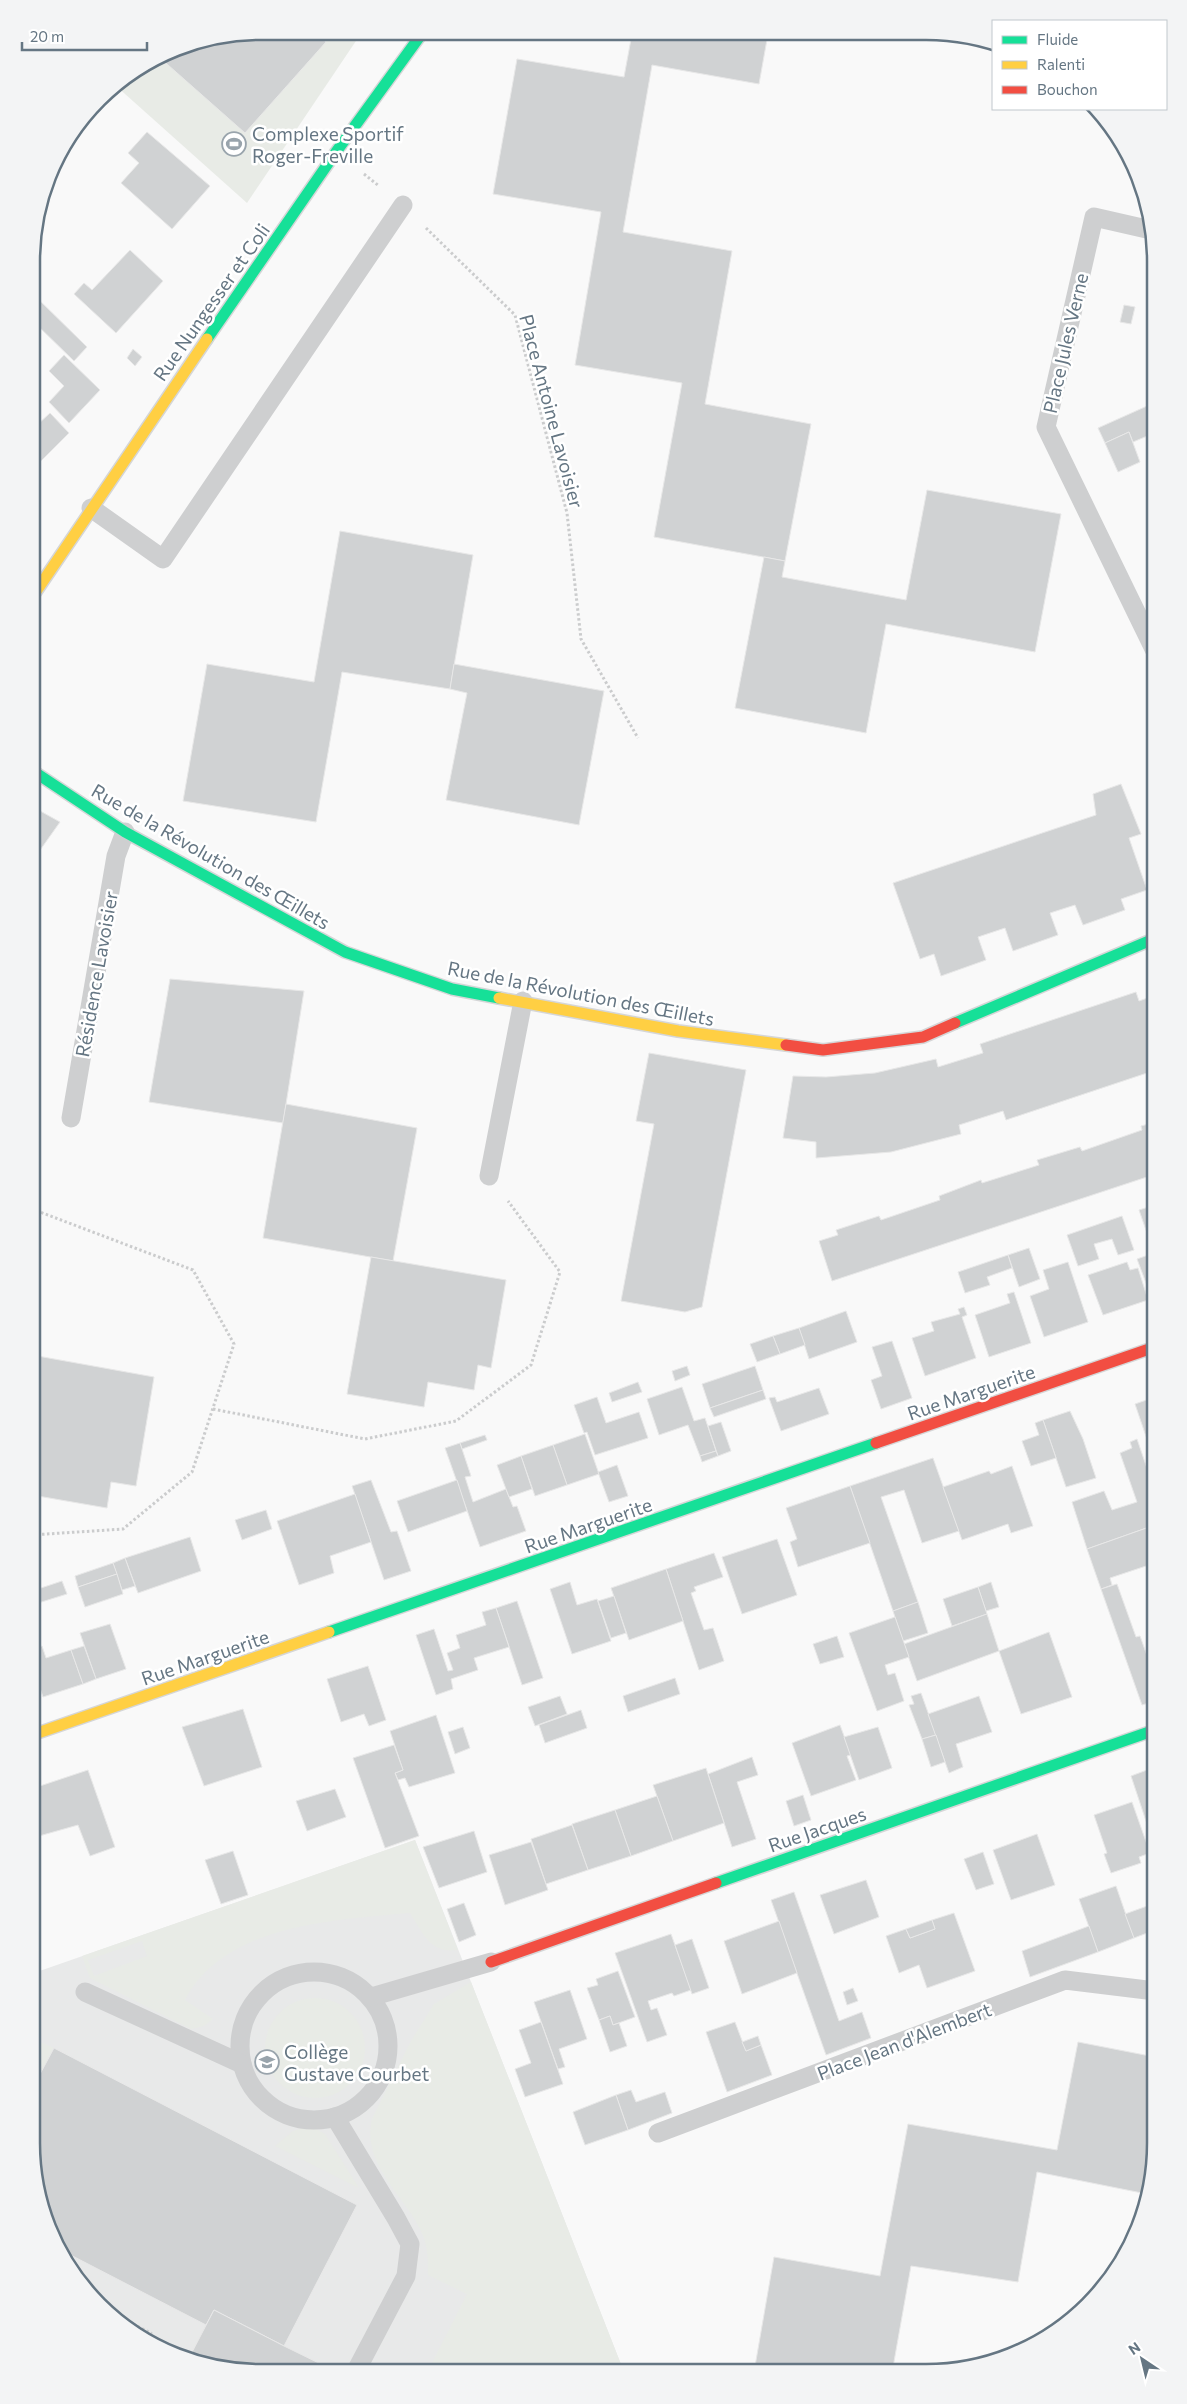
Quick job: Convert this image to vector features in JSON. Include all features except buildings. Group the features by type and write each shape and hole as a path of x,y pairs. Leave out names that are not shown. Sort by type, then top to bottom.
{"street":[{"name":"Rue Nungesser et Coli","path":"40,585 91,508 336,152 418,40"},
{"name":"Rue de la Révolution des Œillets","path":"40,776 125,832 345,952 452,988 678,1031 823,1050 923,1037 1147,942"},
{"name":"Rue Marguerite","path":"40,1732 1147,1350"},
{"name":"Rue Jacques","path":"491,1962 1147,1733"}],"lane":[{"path":"91,508 163,559 403,205"},
{"name":"Place Jules Verne","path":"1144,228 1094,217 1046,427 1147,635"},
{"name":"Résidence Lavoisier","path":"71,1118 116,856 125,832"},
{"path":"489,1176 522,1001"},
{"path":"370,1997 491,1962"},
{"path":"302,1972 327,1972 351,1981 370,1997 384,2018 389,2043 385,2068 374,2091 356,2107 335,2117 303,2119 288,2115 267,2104 251,2086 242,2064 240,2040 245,2017 258,1997 278,1981 302,1972"},
{"name":"Place Jean d'Alembert","path":"658,2133 1065,1980 1147,1990"},
{"path":"85,1992 242,2064"},
{"path":"335,2117 410,2244 406,2276 360,2364"}],"path":[{"name":"Place Antoine Lavoisier","path":"336,152 403,205 515,315 567,513 581,639 638,738"},
{"path":"213,1409 365,1439 456,1421 531,1365 560,1272 489,1176"},
{"path":"40,1212 193,1270 234,1344 192,1472 123,1529 40,1534"},
{"path":"137,2326 151,2334"}],"shaded area":[{"name":"Complexe Sportif Roger-Freville","path":"247,40 357,40 247,203 121,90 138,77 163,63 190,52 218,44"},
{"name":"Collège Gustave Courbet","path":"415,1840 621,2364 247,2364 218,2360 190,2352 163,2341 138,2327 115,2309 95,2289 77,2266 57,2227 44,2186 40,2157 40,1971"},
{"path":"415,1840 458,1950 441,1949 434,1945 424,1935 410,1913 349,1919 284,1931 254,1941 226,1955 203,1975 185,2000 213,2019 204,2026 191,2029 90,1978 82,1956","holes":["142,1941 147,1956 94,1976 88,1960"]},
{"path":"471,1982 621,2364 432,2364 467,2294 428,2275 427,2248 422,2233 415,2219 386,2179 373,2151 370,2136 372,2119 411,2041 434,2004"},
{"path":"315,1998 325,1999 343,2006 357,2020 364,2038 364,2058 357,2076 343,2090 325,2097 315,2098 305,2097 287,2090 273,2076 266,2058 265,2048 266,2038 273,2020 287,2006 305,1999"},
{"path":"40,2042 54,2048 40,2074"},
{"path":"311,2126 325,2134 359,2188 275,2146 293,2131"}],"traffic: fast":[{"path":"207,339 336,152 417,40"},
{"path":"40,776 125,832 345,952 452,989 499,998"},
{"path":"955,1023 1147,942"},
{"path":"329,1632 876,1443"},
{"path":"716,1883 1147,1733"}],"traffic: slow":[{"path":"40,586 207,339"},
{"path":"499,998 678,1031 786,1045"},
{"path":"40,1732 329,1632"}],"traffic: jam":[{"path":"786,1045 823,1050 923,1037 955,1023"},
{"path":"876,1443 1147,1350"},
{"path":"491,1962 716,1883"}],"place":[{"name":"Complexe Sportif Roger-Freville","path":"234,144"},
{"name":"Collège Gustave Courbet","path":"267,2062"}]}
